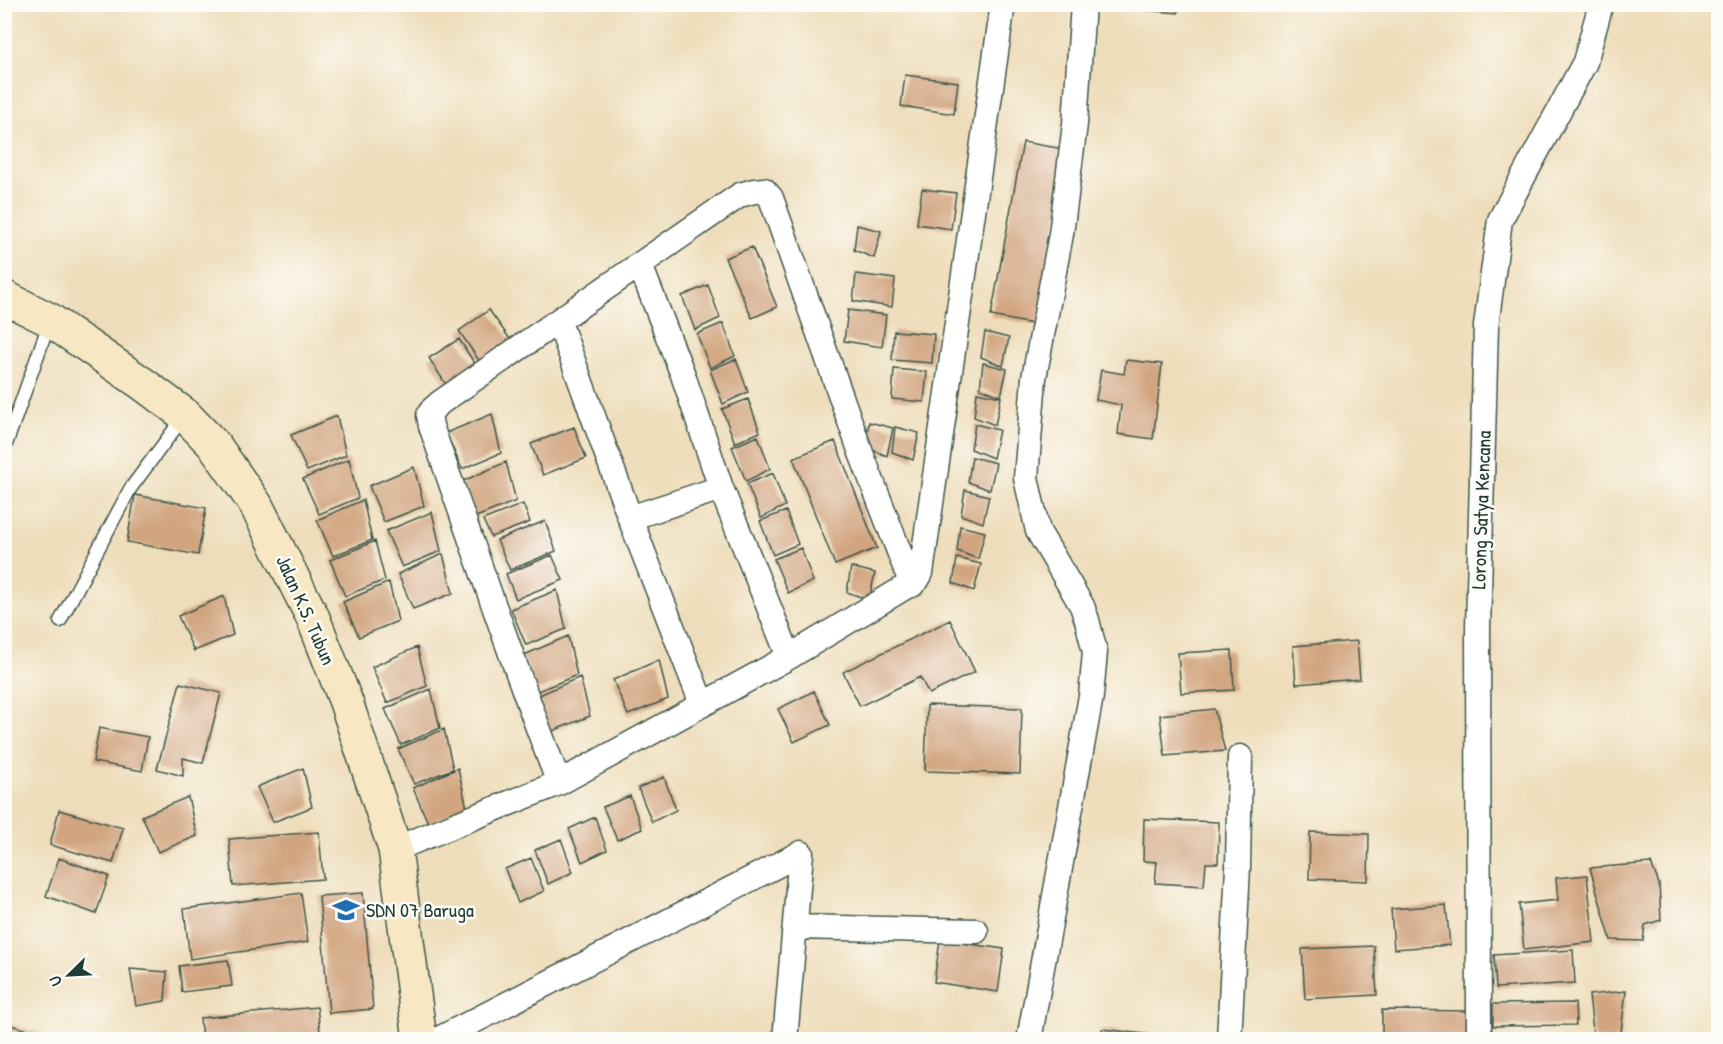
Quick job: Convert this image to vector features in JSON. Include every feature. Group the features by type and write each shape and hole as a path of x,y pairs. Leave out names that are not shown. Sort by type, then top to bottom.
{"street":[{"path":"395,849 559,783 789,657 912,585 921,573 1003,4"},
{"path":"1029,1040 1091,696 1095,652 1082,606 1038,531 1026,478 1034,378 1062,234 1075,124 1083,4"},
{"name":"Lorong Satya Kencana","path":"1479,1040 1478,628 1486,326 1500,220 1585,62 1601,4"},
{"path":"559,783 478,566 429,415 432,409 453,393 740,195 764,190 771,198 861,453 912,585"},
{"path":"640,266 683,375 721,488 789,657"},
{"name":"Jalan K.S. Tubun","path":"4,297 50,320 185,415 215,446 256,505 293,574 313,618 346,702 395,849 420,1040"},
{"path":"559,322 630,518 702,704"},
{"path":"630,518 721,488"},
{"path":"1229,1040 1238,867 1240,757"},
{"path":"437,1040 801,853 784,1040"},
{"path":"795,927 976,931"}],"lane":[{"path":"4,450 50,320"},
{"path":"60,621 130,489 185,415"}],"building":[{"path":"1121,4 1179,4 1178,13 1121,8"},
{"path":"905,75 958,82 954,114 901,106"},
{"path":"1023,142 1070,150 1038,325 991,316"},
{"path":"922,189 956,193 951,229 917,224"},
{"path":"857,225 881,231 874,258 854,250"},
{"path":"752,247 777,307 752,318 725,258"},
{"path":"856,274 895,279 892,307 853,301"},
{"path":"708,285 720,318 695,330 682,296"},
{"path":"489,310 513,343 482,365 459,331"},
{"path":"848,310 886,315 882,347 844,341"},
{"path":"723,323 735,356 710,368 697,334"},
{"path":"894,331 934,334 932,363 892,360"},
{"path":"985,332 1009,338 1003,366 981,357"},
{"path":"459,339 480,372 450,391 429,358"},
{"path":"736,359 748,392 723,404 710,370"},
{"path":"1126,360 1162,364 1153,439 1118,434 1121,405 1096,400 1101,370 1124,374"},
{"path":"983,363 1007,369 1001,396 980,388"},
{"path":"894,369 927,372 924,402 892,399"},
{"path":"977,392 1001,397 995,425 974,417"},
{"path":"748,399 760,432 735,443 722,409"},
{"path":"492,414 501,453 462,469 446,433"},
{"path":"337,416 346,455 307,471 291,435"},
{"path":"869,422 893,428 887,456 865,447"},
{"path":"975,424 999,430 993,458 971,449"},
{"path":"574,427 586,458 543,475 531,444"},
{"path":"895,427 919,433 913,460 892,452"},
{"path":"758,436 770,469 746,481 732,447"},
{"path":"835,441 877,548 835,565 793,458"},
{"path":"972,457 996,463 990,490 968,482"},
{"path":"349,459 358,498 319,514 303,479"},
{"path":"506,462 516,501 476,517 461,482"},
{"path":"414,467 424,506 384,522 369,486"},
{"path":"773,473 785,506 761,518 747,484"},
{"path":"965,490 989,496 983,523 961,515"},
{"path":"135,495 206,508 198,555 127,542"},
{"path":"363,500 372,540 333,556 317,520"},
{"path":"523,504 530,522 491,537 483,520"},
{"path":"786,511 798,544 773,555 760,521"},
{"path":"432,512 441,551 402,567 386,531"},
{"path":"545,521 556,551 510,570 497,540"},
{"path":"960,526 985,532 978,559 957,551"},
{"path":"375,541 385,580 345,596 330,560"},
{"path":"801,548 813,581 788,593 774,559"},
{"path":"443,554 453,593 413,609 398,574"},
{"path":"552,555 563,580 516,599 506,574"},
{"path":"957,558 981,564 974,591 953,583"},
{"path":"851,567 875,573 869,600 847,592"},
{"path":"389,582 398,621 359,637 343,602"},
{"path":"557,590 566,629 526,645 511,609"},
{"path":"224,596 233,635 194,651 178,616"},
{"path":"950,620 975,672 929,694 920,677 860,706 843,672"},
{"path":"568,636 577,675 538,691 522,656"},
{"path":"1357,641 1360,679 1296,684 1293,646"},
{"path":"417,647 427,686 387,703 372,667"},
{"path":"1232,650 1234,690 1181,693 1178,653"},
{"path":"659,660 668,699 628,715 613,680"},
{"path":"580,677 590,716 550,732 535,697"},
{"path":"180,683 221,693 203,763 183,758 183,776 157,769"},
{"path":"431,689 440,728 401,745 385,709"},
{"path":"814,691 830,725 794,742 778,709"},
{"path":"927,705 1022,708 1020,774 925,771"},
{"path":"1214,709 1225,751 1165,756 1160,715"},
{"path":"99,728 148,737 142,771 93,762"},
{"path":"444,729 453,769 414,784 398,749"},
{"path":"303,768 312,807 273,822 257,787"},
{"path":"458,768 467,808 428,823 413,788"},
{"path":"664,777 676,810 652,822 638,788"},
{"path":"630,796 642,829 617,840 603,807"},
{"path":"188,797 197,836 158,852 142,816"},
{"path":"59,810 123,828 113,863 50,845"},
{"path":"595,817 607,850 582,862 569,829"},
{"path":"1144,819 1219,822 1218,863 1206,863 1204,886 1155,883 1157,862 1143,861"},
{"path":"319,832 323,879 233,886 229,839"},
{"path":"1310,832 1369,834 1368,881 1309,879"},
{"path":"561,839 573,872 548,884 535,850"},
{"path":"59,858 109,876 96,914 46,896"},
{"path":"531,858 544,891 518,903 505,869"},
{"path":"1651,863 1659,884 1661,920 1645,925 1643,941 1611,940 1590,868"},
{"path":"1587,875 1594,942 1524,950 1519,904 1558,900 1556,878"},
{"path":"301,893 308,942 190,959 184,909"},
{"path":"363,893 373,1009 329,1013 319,896"},
{"path":"1446,905 1450,945 1394,949 1391,909"},
{"path":"940,940 1004,949 998,992 934,982"},
{"path":"1374,946 1377,995 1305,999 1302,949"},
{"path":"1573,950 1575,983 1496,988 1494,955"},
{"path":"228,960 232,986 182,992 179,966"},
{"path":"130,969 167,972 165,1001 136,1006"},
{"path":"1626,991 1620,1040 1594,1039 1589,995"},
{"path":"1575,1003 1576,1025 1493,1026 1493,1004"},
{"path":"317,1007 321,1040 202,1040 200,1018"},
{"path":"1382,1010 1473,1011 1472,1040 1382,1040"},
{"path":"7,1024 60,1039 60,1040 4,1040"},
{"path":"1102,1029 1152,1035 1151,1040 1101,1040"},
{"path":"1337,1035 1337,1040 1301,1040 1301,1037"}],"place":[{"name":"SDN 07 Baruga","path":"346,910"}]}
